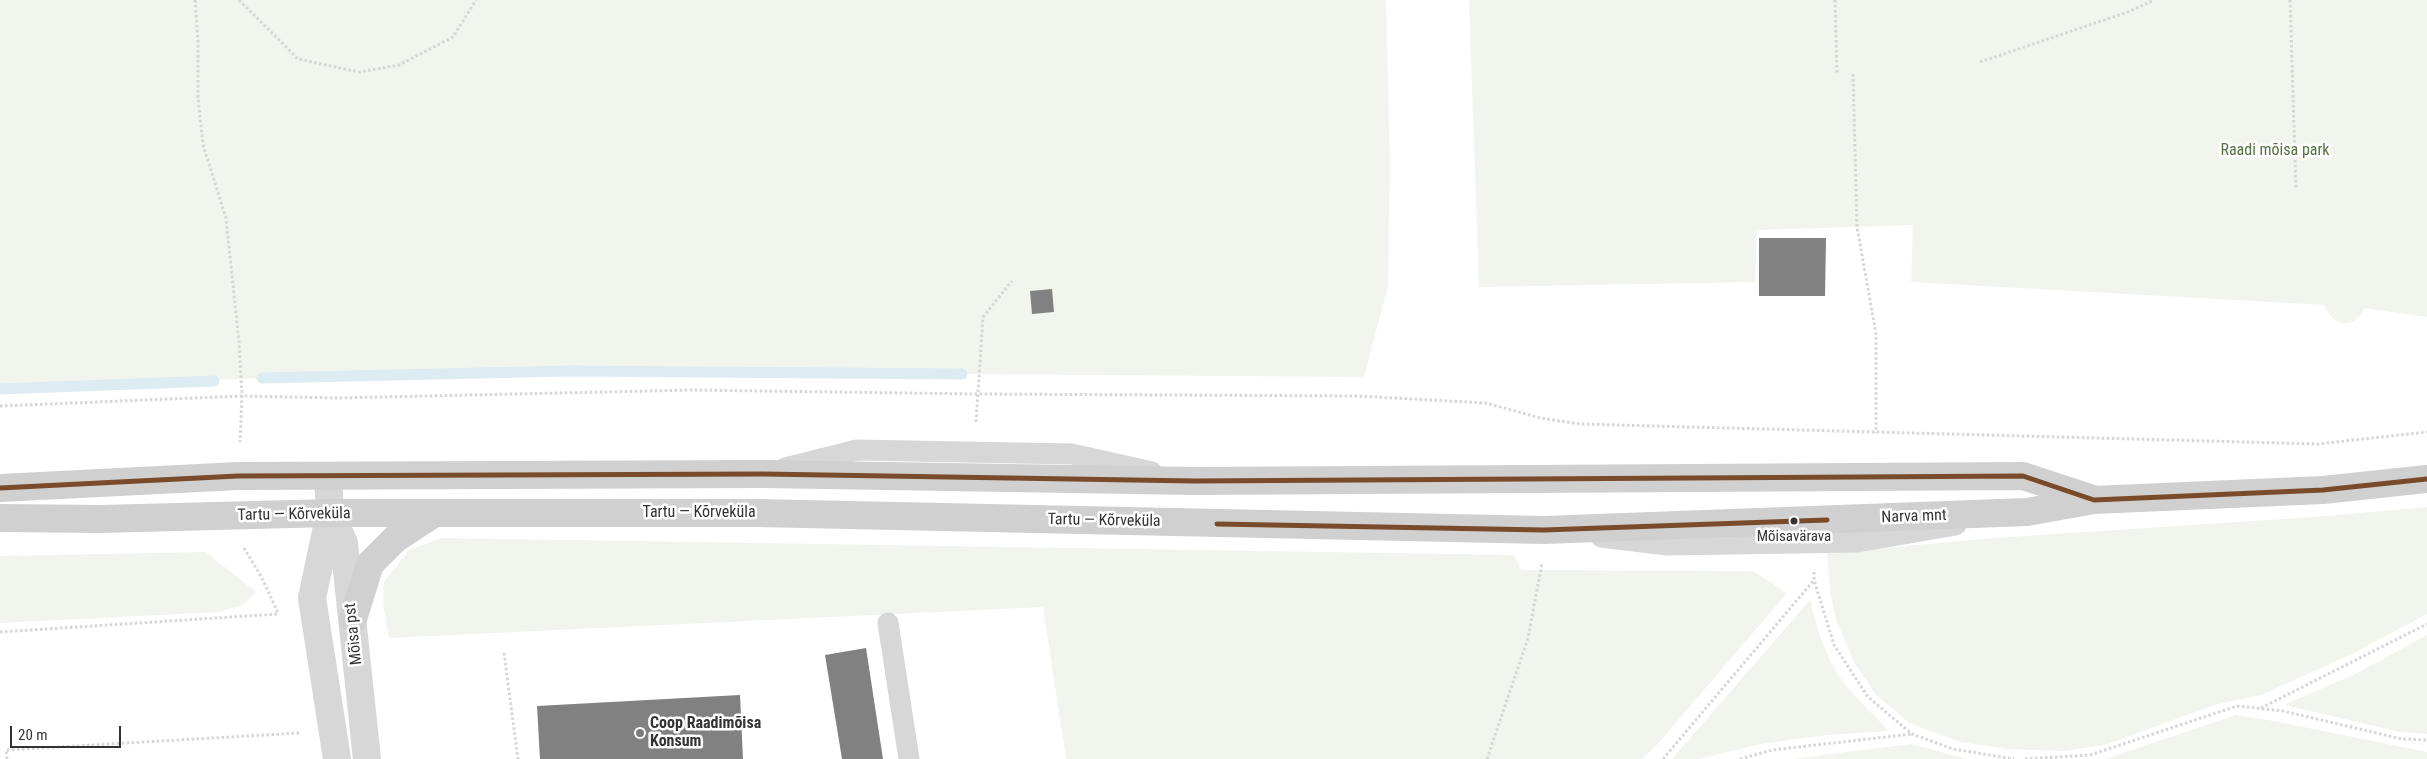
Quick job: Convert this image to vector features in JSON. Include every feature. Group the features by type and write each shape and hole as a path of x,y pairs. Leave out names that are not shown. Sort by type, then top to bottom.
{"main road":[{"path":"0,488 238,476 763,474 1194,481 2023,476 2094,500"},
{"name":"Narva mnt","path":"1399,528 1544,530 2027,512 2094,500 2323,490 2427,479"},
{"name":"Tartu — Kõrveküla","path":"0,518 100,519 330,513 757,512 1399,528"},
{"path":"353,618 370,564 395,539 433,514"}],"street":[{"name":"Mõisa pst","path":"328,476 330,513 312,598 337,759"},
{"name":"Mõisa pst","path":"330,513 344,543 367,759"}],"lane":[{"path":"763,474 857,450 1072,454 1194,481"},
{"path":"888,623 909,759"}],"path":[{"path":"195,0 198,98 203,145 226,218 242,396"},
{"path":"239,0 298,60 359,72 399,65 453,37 476,0"},
{"path":"1835,0 1838,75"},
{"path":"1980,62 2128,12 2154,0"},
{"path":"2290,0 2296,188"},
{"path":"1853,74 1857,227 1876,334 1876,433"},
{"path":"975,452 976,394 983,317 1012,281"},
{"path":"0,406 242,396 338,398 692,390 1357,396 1486,403 1540,418 1580,424 2318,444 2427,432"},
{"path":"1487,759 1528,638 1542,558"},
{"path":"1815,565 1814,580 1834,645 1868,697 1912,734 1953,749 2014,759"},
{"path":"1663,759 1814,580"},
{"path":"0,632 278,613 281,622"},
{"path":"2260,709 2427,624"},
{"path":"504,653 518,759"},
{"path":"2025,759 2090,755 2237,706 2283,711 2402,739 2427,740"},
{"path":"7,759 6,750 302,733"},
{"path":"1740,759 1772,750 1912,734"}],"green space":[{"path":"0,0 1386,0 1390,164 1388,286 1364,377 569,371 262,378 0,389"},
{"name":"Raadi mõisa park","path":"1469,0 2427,0 2427,317 2364,308 2358,318 2348,323 2343,323 2330,315 2325,305 1911,282 1913,225 1757,230 1755,282 1479,287"},
{"path":"2427,507 2427,614 2354,653 2261,695 2214,705 2105,745 2064,751 2007,749 1960,742 1909,723 1876,695 1854,662 1836,620 1830,591 1827,553 1994,538 2314,517"},
{"path":"442,538 1514,555 1521,570 1753,571 1787,593 1656,746 1642,759 1066,759 1043,607 389,638 383,604 384,582 409,550"},
{"path":"206,552 256,592 243,605 219,612 0,623 0,556"},
{"path":"1810,600 1820,635 1835,669 1849,689 1889,731 1827,735 1761,744 1698,759 1672,759"},
{"path":"2427,635 2427,734 2400,732 2284,705 2355,674"},
{"path":"2236,715 2427,752 2427,759 2105,759"},
{"path":"1911,744 1967,759 1791,759"}],"building":[{"path":"1759,238 1826,238 1825,296 1759,296"},
{"path":"1052,289 1054,312 1032,314 1030,291"},
{"path":"866,648 883,759 842,759 825,655"},
{"name":"Coop Raadimõisa Konsum","path":"740,695 743,759 540,759 537,706"}],"waterway":[{"path":"262,378 569,371 962,374"},
{"path":"0,389 214,381"}],"transit line":[{"path":"0,488 238,476 763,474 1194,481 2023,476 2094,500 2323,490 2427,479"},
{"path":"1217,524 1544,530 1827,520"}],"place":[{"name":"Mõisavärava","path":"1794,521"},
{"name":"Coop Raadimõisa Konsum","path":"640,733"}]}
